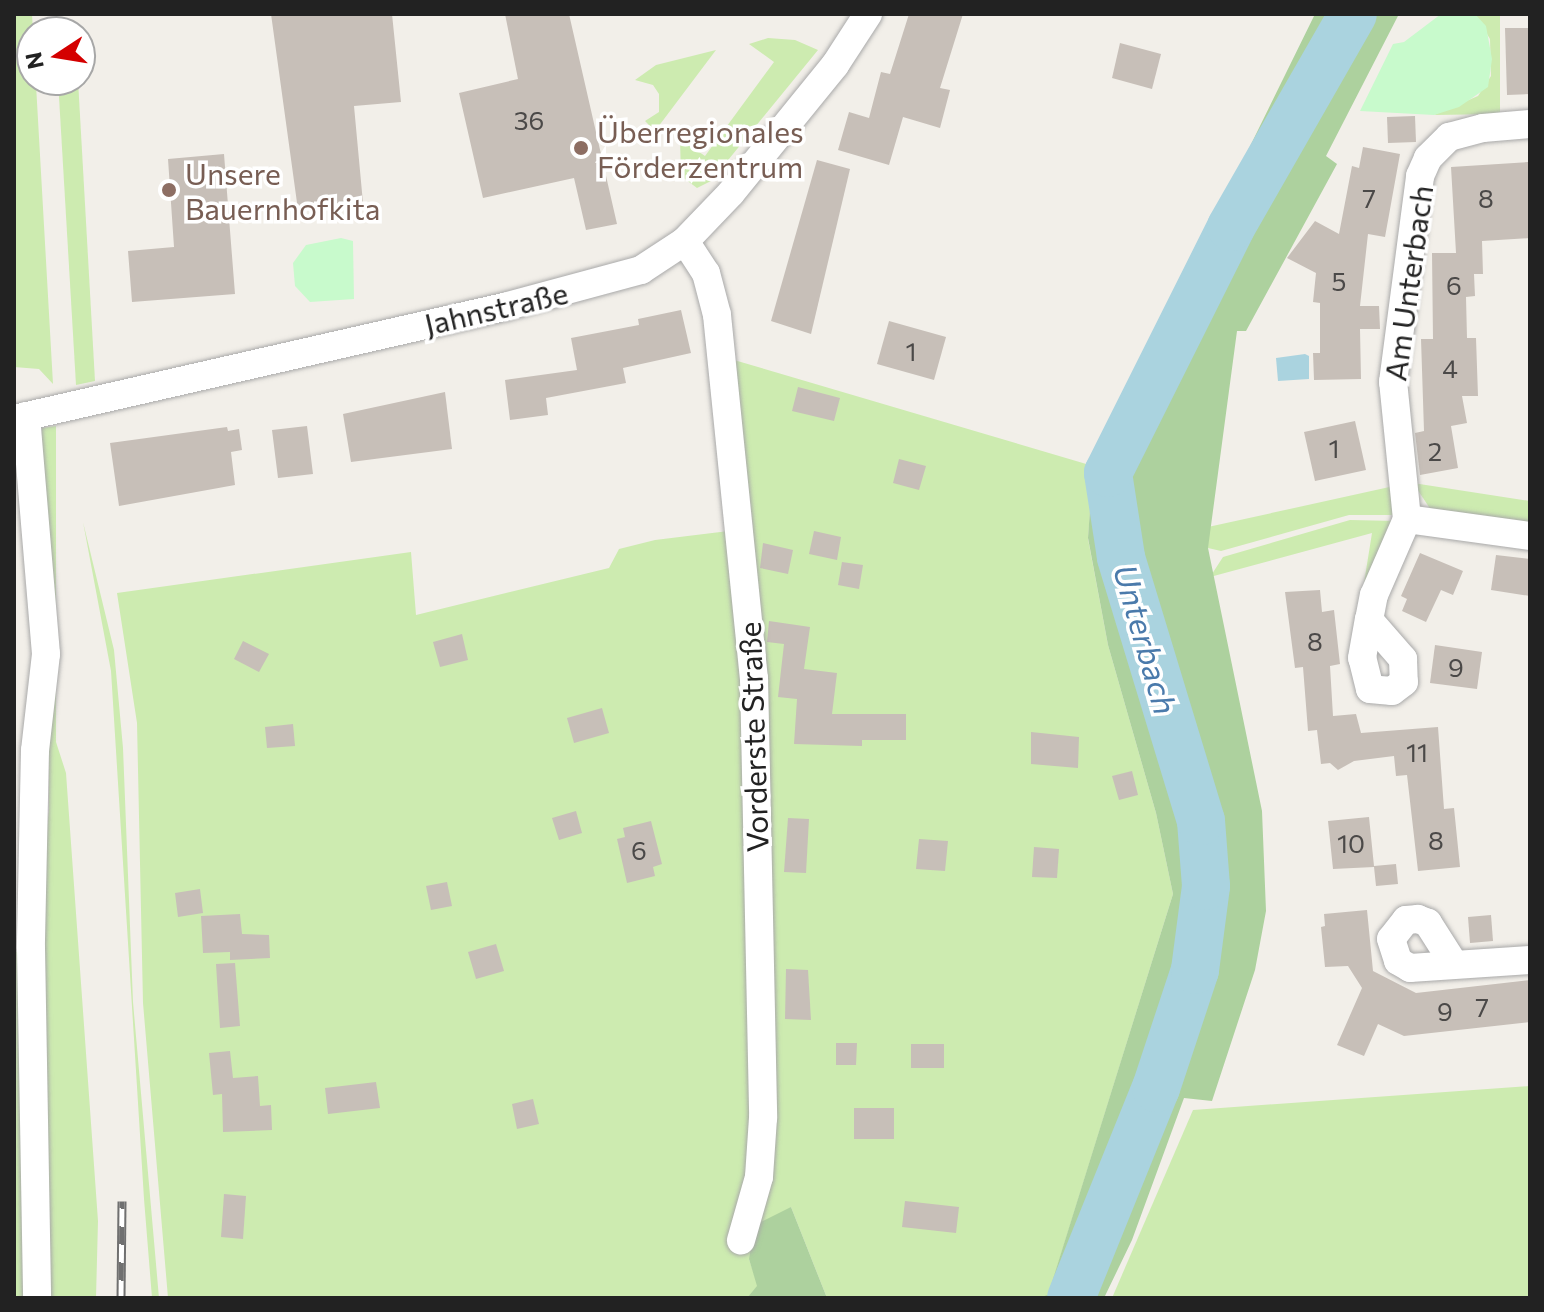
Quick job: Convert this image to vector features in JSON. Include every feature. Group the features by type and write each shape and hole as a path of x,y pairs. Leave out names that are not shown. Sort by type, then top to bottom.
{"street":[{"name":"Jahnstraße","path":"20,418 613,281 641,270 685,241 775,141 843,55 868,14"},
{"name":"Am Unterbach","path":"1407,519 1393,382 1420,176 1428,158 1449,137 1483,128 1530,124"},
{"name":"Vorderste Straße","path":"685,241 706,273 717,315 754,678 763,1118 759,1177 741,1240"},
{"path":"20,418 46,654 35,750 31,948 37,1298"},
{"path":"1369,620 1374,595 1407,519 1530,536"},
{"path":"1454,964 1530,960"}],"green space":[{"path":"14,14 32,14 16,16 16,96 37,96 53,384 39,369 14,367"},
{"path":"1315,14 1399,14 1326,156 1337,164 1246,331 1237,331 1208,548 1262,811 1266,911 1255,970 1212,1101 1184,1098 1132,1240 1104,1298 1037,1298 1048,1295 1173,894 1156,813 1108,645 1088,538 1093,466"},
{"path":"1441,14 1475,14 1486,26 1492,59 1488,87 1459,107 1434,115 1360,111 1393,44 1404,42"},
{"path":"1475,14 1500,14 1500,114 1434,115 1478,96 1491,76 1490,39"},
{"path":"768,38 795,40 818,50 711,181 697,188 681,176 680,139 705,156 774,62 749,44"},
{"path":"716,50 655,131 645,121 659,112 659,94 653,85 635,80 656,65"},
{"path":"59,96 79,96 95,381 76,385"},
{"path":"341,238 353,241 354,299 310,302 295,286 293,263 306,245"},
{"path":"734,360 1093,466 1088,539 1108,645 1156,813 1173,894 1048,1296 827,1298 791,1207 749,1259 758,1286 747,1298 168,1298 143,1003 137,723 117,593 411,552 416,615 609,568 619,549 655,540 753,528"},
{"path":"56,426 56,685 41,434 42,428"},
{"path":"1413,483 1530,501 1530,525 1433,513"},
{"path":"1394,486 1397,515 1349,515 1221,551 1208,548 1208,527"},
{"path":"1350,520 1396,521 1371,583 1364,583 1372,533 1210,577 1223,557"},
{"path":"83,522 114,650 123,748 133,1002 159,1298 152,1298 144,1199 111,671"},
{"path":"56,685 56,742 66,773 98,1221 96,1298 14,1298 14,953 23,949 39,882 49,811 49,708"},
{"path":"1530,1086 1530,1298 1112,1298 1193,1110"},
{"path":"791,1207 827,1298 747,1298 757,1286 749,1259 755,1225"}],"water":[{"path":"1309,356 1309,379 1278,381 1276,358"}],"building":[{"path":"271,14 392,14 401,102 354,106 363,203 298,210"},
{"path":"505,14 569,14 617,224 586,230 574,178 483,198 459,93 518,79"},
{"path":"909,14 963,14 940,88 950,90 940,128 903,117 889,165 838,150 849,112 869,118 881,72 890,74"},
{"path":"1505,28 1530,28 1530,94 1507,95"},
{"path":"1120,43 1161,54 1152,89 1112,78"},
{"path":"1415,116 1416,142 1388,143 1387,117"},
{"path":"1363,147 1400,154 1385,237 1368,234 1360,306 1379,306 1380,329 1360,329 1361,379 1314,380 1313,353 1320,353 1320,303 1313,302 1316,273 1287,258 1315,221 1339,234 1352,166 1359,168"},
{"path":"224,154 235,294 132,302 128,251 174,247 168,159"},
{"path":"817,160 850,169 811,334 771,321"},
{"path":"1528,162 1530,238 1482,241 1483,274 1474,274 1475,296 1466,297 1467,338 1476,338 1478,396 1462,396 1467,423 1451,426 1458,468 1420,475 1415,433 1424,431 1421,339 1433,339 1432,253 1456,253 1451,167"},
{"path":"681,310 691,353 623,368 626,383 546,398 548,415 510,420 505,380 577,370 571,338 639,325 638,319"},
{"path":"889,321 946,337 934,380 877,364"},
{"path":"798,387 840,398 834,421 792,411"},
{"path":"445,392 452,449 351,462 343,414"},
{"path":"1355,421 1366,470 1315,481 1304,432"},
{"path":"307,426 313,474 278,478 272,430"},
{"path":"227,427 228,431 239,429 242,450 231,452 235,485 119,506 110,443"},
{"path":"899,459 926,466 919,490 893,483"},
{"path":"814,531 841,537 837,560 809,554"},
{"path":"763,543 793,550 788,574 760,568"},
{"path":"1420,553 1463,571 1453,595 1441,590 1426,622 1402,611 1407,599 1401,596"},
{"path":"1496,555 1530,559 1530,596 1491,590"},
{"path":"842,562 863,565 859,589 838,585"},
{"path":"1320,590 1322,612 1334,610 1340,664 1330,666 1333,716 1356,714 1361,733 1438,727 1444,809 1454,808 1460,867 1418,871 1407,775 1396,776 1394,756 1354,761 1338,770 1330,763 1321,764 1317,730 1308,731 1303,667 1295,668 1285,592"},
{"path":"769,621 810,627 804,669 837,673 832,714 906,714 906,740 862,740 862,746 794,744 797,699 778,697 784,644 767,642"},
{"path":"462,634 468,660 440,667 433,642"},
{"path":"243,641 269,654 259,672 234,659"},
{"path":"1435,645 1482,652 1477,689 1430,683"},
{"path":"602,708 609,733 574,743 567,718"},
{"path":"293,724 295,746 267,748 265,727"},
{"path":"1031,732 1079,737 1078,768 1031,764"},
{"path":"1132,771 1138,795 1119,800 1112,776"},
{"path":"576,811 582,833 559,840 552,818"},
{"path":"1369,817 1374,866 1396,864 1398,884 1376,886 1374,867 1333,869 1328,821"},
{"path":"788,818 809,819 806,873 784,872"},
{"path":"651,821 662,864 653,867 655,876 627,883 617,839 625,837 623,828"},
{"path":"919,839 948,841 945,871 916,869"},
{"path":"1034,847 1059,849 1057,878 1032,877"},
{"path":"447,882 452,906 431,910 426,886"},
{"path":"200,889 203,913 178,917 175,893"},
{"path":"1367,910 1373,971 1416,993 1530,980 1530,1022 1404,1036 1378,1024 1364,1056 1337,1045 1362,988 1348,966 1325,967 1321,927 1325,926 1324,914"},
{"path":"240,914 242,934 269,935 270,958 230,960 230,952 203,953 201,916"},
{"path":"1491,915 1493,941 1470,943 1468,917"},
{"path":"496,944 504,971 476,979 468,952"},
{"path":"235,963 240,1026 220,1028 216,964"},
{"path":"786,969 808,970 811,1020 785,1019"},
{"path":"836,1043 857,1043 856,1065 836,1065"},
{"path":"911,1044 944,1044 944,1068 911,1068"},
{"path":"230,1051 233,1078 258,1076 260,1106 271,1105 272,1130 223,1132 222,1094 213,1095 209,1053"},
{"path":"376,1082 380,1108 328,1114 325,1088"},
{"path":"533,1099 539,1124 517,1129 512,1104"},
{"path":"854,1108 894,1108 894,1139 854,1139"},
{"path":"224,1194 246,1196 243,1239 221,1237"},
{"path":"905,1201 959,1207 956,1233 902,1227"}],"waterway":[{"name":"Unterbach","path":"1071,1298 1156,1088 1195,970 1206,886 1201,821 1121,557 1108,473 1231,227 1353,14"}],"railway":[{"path":"121,1298 122,1201"}],"place":[{"name":"Überregionales Förderzentrum","path":"581,148"},
{"name":"Unsere Bauernhofkita","path":"169,190"}]}
